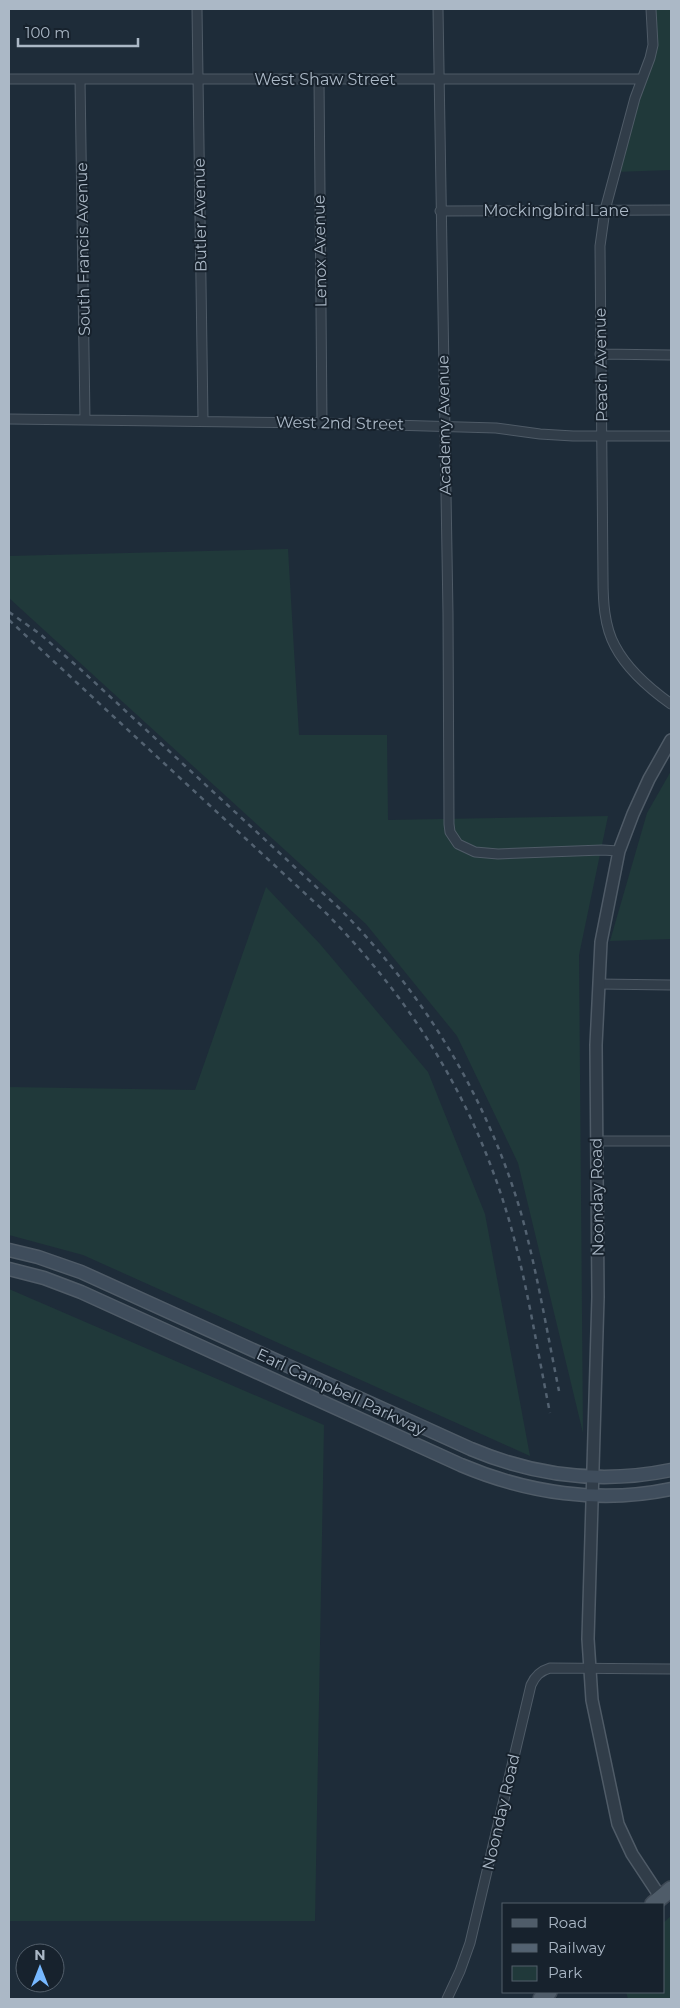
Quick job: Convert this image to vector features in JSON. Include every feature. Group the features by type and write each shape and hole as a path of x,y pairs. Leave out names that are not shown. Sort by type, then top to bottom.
{"main road":[{"name":"Earl Campbell Parkway","path":"9,1250 38,1257 81,1272 483,1454 515,1465 541,1471 594,1478 633,1476 671,1470"},
{"name":"Earl Campbell Parkway","path":"9,1269 44,1278 81,1292 476,1472 536,1489 594,1496 630,1495 671,1489"}],"street":[{"name":"Butler Avenue","path":"197,9 203,420"},
{"name":"Academy Avenue","path":"438,9 449,824 454,840 475,852 498,854 620,851"},
{"name":"Peach Avenue","path":"651,9 653,45 635,98 605,210 600,246 602,578 607,622 614,645 634,672 671,704"},
{"name":"South Francis Avenue","path":"80,78 85,420"},
{"name":"West Shaw Street","path":"9,79 642,79"},
{"name":"Lenox Avenue","path":"319,79 322,422"},
{"name":"Mockingbird Lane","path":"440,211 671,210"},
{"path":"600,354 671,354"},
{"name":"West 2nd Street","path":"9,418 322,422 496,428 540,434 671,436"},
{"name":"Noonday Road","path":"662,1897 632,1854 618,1824 594,1708 589,1668 594,1496 598,1215 596,1046 601,942 620,851 633,814 649,779 671,740"},
{"path":"599,984 671,984"},
{"path":"596,1141 671,1142"},
{"name":"Noonday Road","path":"447,1999 463,1964 474,1928 533,1681 537,1674 550,1668 589,1668"},
{"path":"589,1668 671,1669"}],"green space":[{"path":"649,9 671,9 671,170 615,172 650,58"},
{"path":"288,549 299,735 387,735 388,820 608,816 579,955 583,1433 518,1163 457,1036 366,924 9,598 9,556"},
{"path":"671,771 671,939 610,941 647,813"},
{"path":"266,887 320,944 428,1072 485,1214 530,1456 83,1255 9,1235 9,1087 195,1090"},
{"path":"9,1289 324,1425 315,1921 9,1921"},
{"path":"671,1916 671,1999 628,1999 626,1993 665,1993 665,1921"}],"railway":[{"path":"9,612 40,634 78,667 338,907 398,974 449,1048 471,1088 507,1170 521,1213 532,1257 559,1391"},
{"path":"9,620 324,911 388,984 416,1022 441,1062 463,1103 483,1146 500,1191 524,1281 550,1413"}]}
